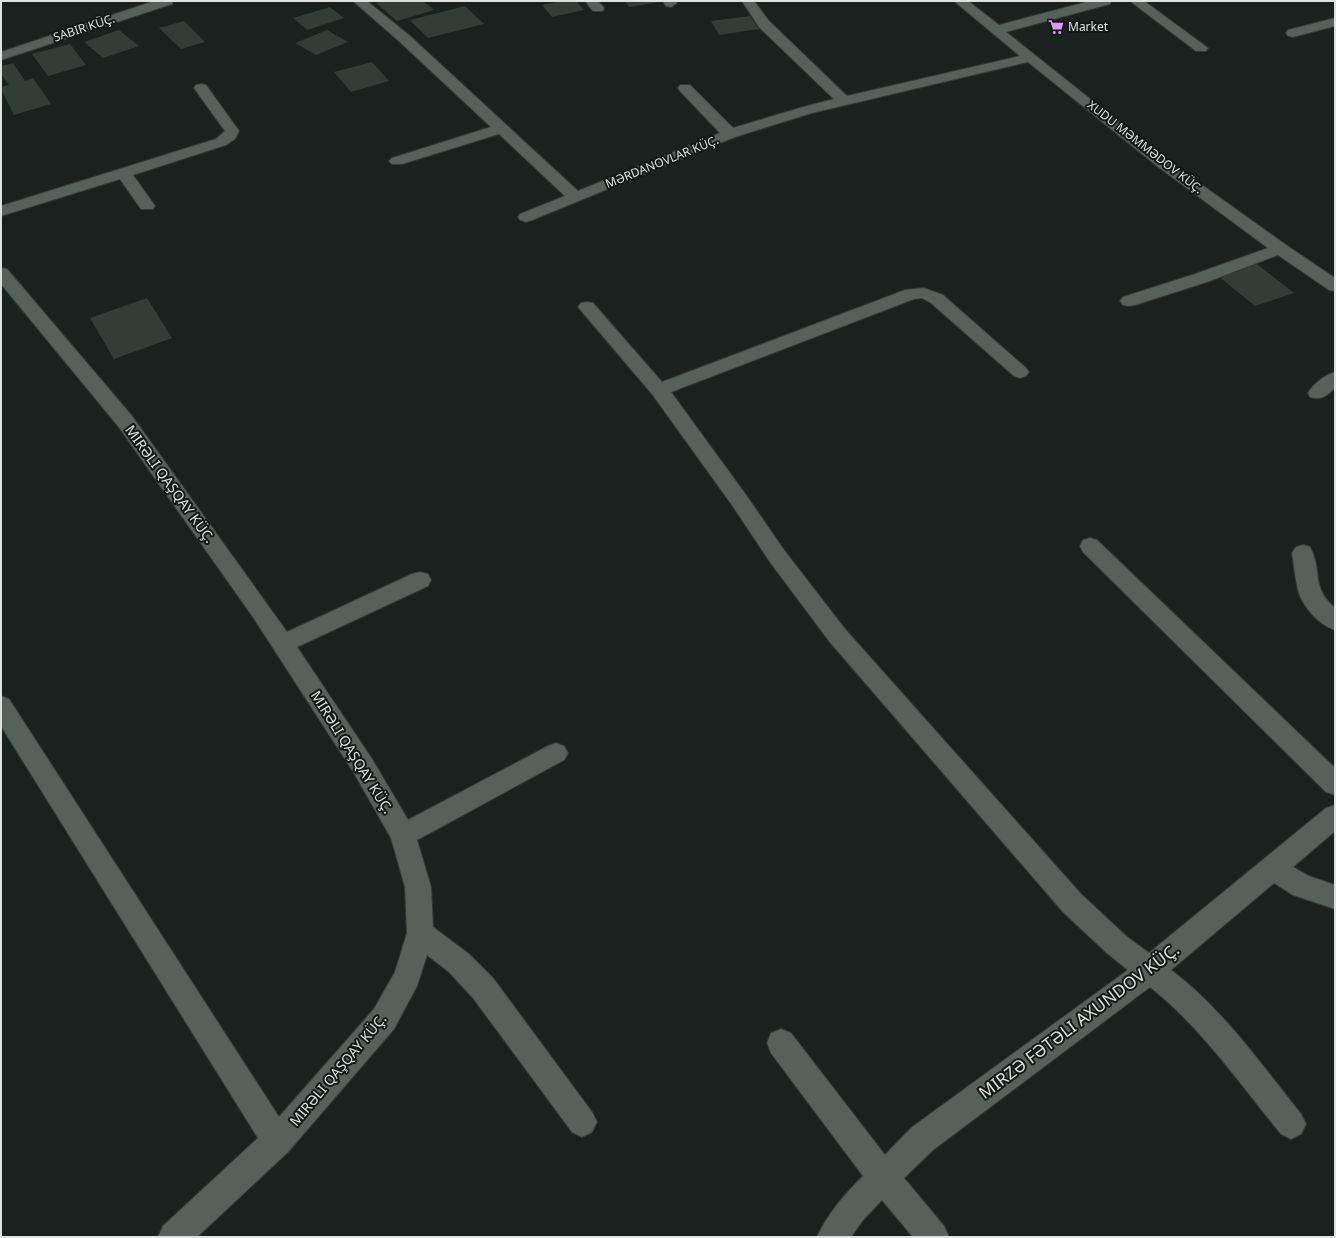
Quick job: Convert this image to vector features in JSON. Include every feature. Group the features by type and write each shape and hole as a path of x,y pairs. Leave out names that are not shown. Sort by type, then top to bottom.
{"street":[{"name":"SABIR KÜÇ.","path":"1,56 167,1"},
{"path":"359,1 405,39 576,197"},
{"path":"748,1 774,35 844,102"},
{"name":"XUDU MƏMMƏDOV KÜÇ.","path":"960,1 1162,163 1280,249 1335,286"},
{"path":"996,30 1105,1"},
{"path":"1136,1 1201,48"},
{"path":"1293,33 1335,22"},
{"name":"MƏRDANOVLAR KÜÇ.","path":"526,217 730,134 808,110 1031,58"},
{"path":"1,211 221,142 230,136 232,131 201,88"},
{"path":"685,88 730,134"},
{"path":"397,161 502,128"},
{"path":"124,173 147,206"},
{"path":"1129,302 1280,249"},
{"name":"MIRƏLI QAŞQAY KÜÇ.","path":"1,273 125,421 261,611 363,766 402,835 418,887 420,933 407,977 384,1019 277,1141 174,1237"},
{"path":"659,390 911,294 924,293 937,299 1020,372"},
{"path":"587,307 659,390 740,500 781,561 837,635 1072,903 1118,945 1181,994 1221,1038 1290,1124"},
{"path":"1317,393 1335,378"},
{"path":"1090,546 1335,784"},
{"path":"1303,553 1309,591 1319,607 1335,621"},
{"path":"283,644 420,580"},
{"path":"1,706 277,1141"},
{"path":"402,835 556,753"},
{"name":"MIRZƏ FƏTƏLI AXUNDOV KÜÇ.","path":"833,1237 852,1209 922,1139 1150,970 1335,816"},
{"path":"1272,868 1302,886 1335,897"},
{"path":"420,933 459,963 483,988 582,1122"},
{"path":"782,1044 883,1177 934,1237"}],"building":[{"path":"382,1 423,1 434,10 397,21 376,3"},
{"path":"562,1 576,1 584,10 552,17 542,5"},
{"path":"625,1 660,1 660,2 629,7"},
{"path":"465,6 484,24 428,38 410,20"},
{"path":"330,7 344,18 307,30 293,18"},
{"path":"750,16 759,29 719,35 711,21"},
{"path":"184,21 205,42 181,49 159,28"},
{"path":"119,30 139,46 103,58 84,42"},
{"path":"327,30 348,42 316,55 295,43"},
{"path":"70,44 86,65 48,76 32,54"},
{"path":"372,62 389,81 351,92 334,72"},
{"path":"13,63 25,81 33,78 51,104 14,115 1,89 1,87 9,85 1,74 1,66"},
{"path":"1257,264 1294,293 1255,306 1218,276"},
{"path":"147,298 172,338 114,359 90,318"}],"place":[{"name":"Market","path":"1056,27"}]}
